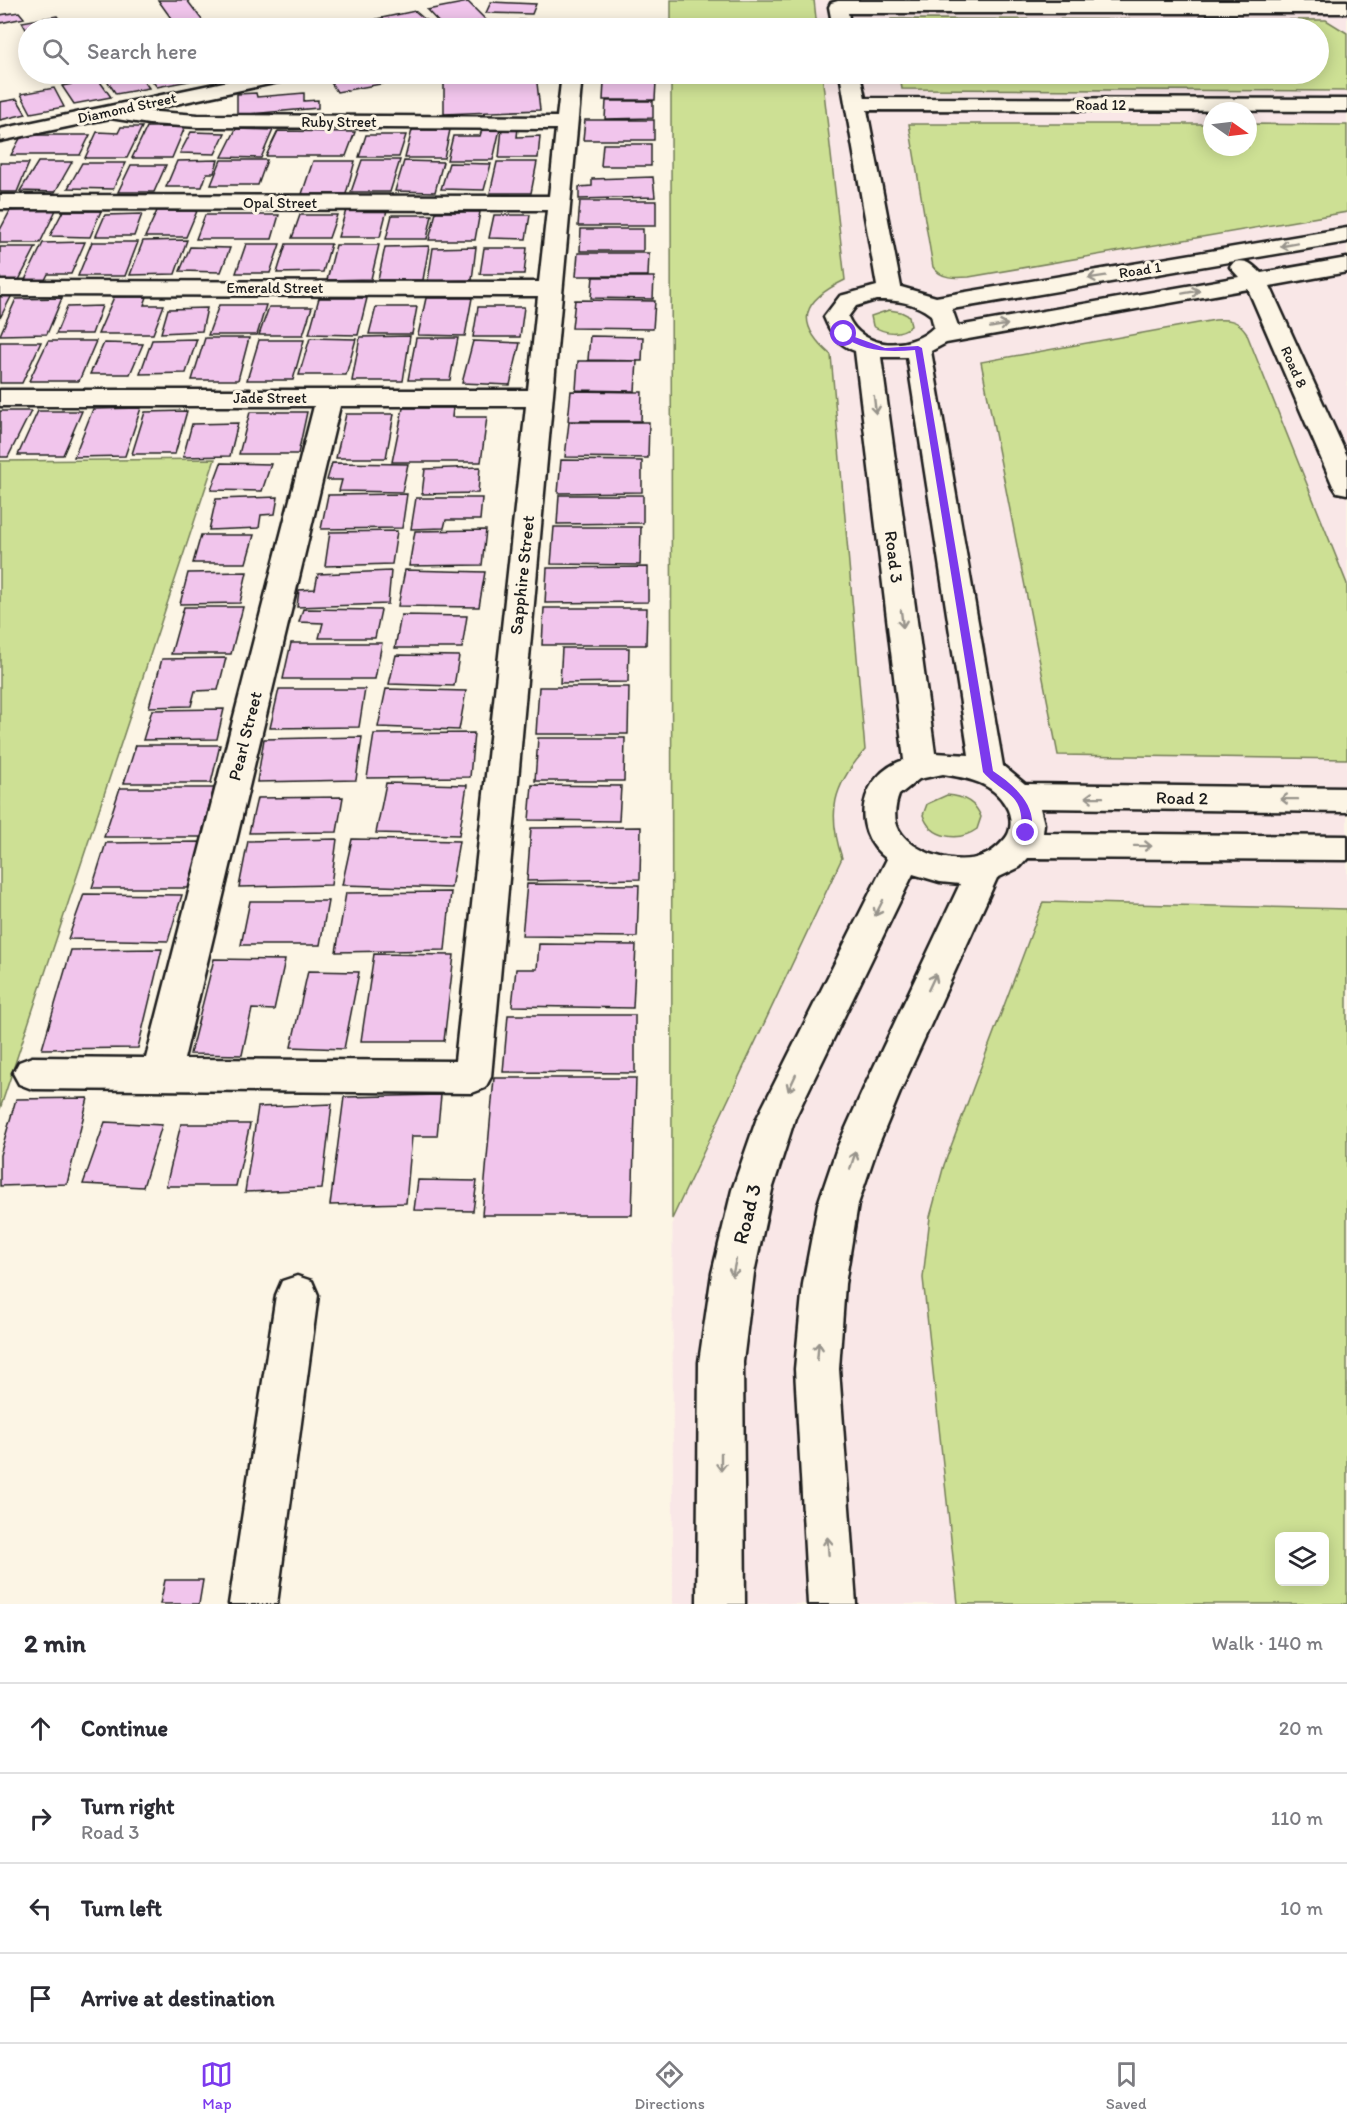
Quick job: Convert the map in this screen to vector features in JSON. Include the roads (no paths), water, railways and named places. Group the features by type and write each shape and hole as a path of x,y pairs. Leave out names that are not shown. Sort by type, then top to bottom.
{"street":[{"path":"840,18 838,7 1347,8"},
{"name":"Diamond Street","path":"0,135 241,84"},
{"name":"Sapphire Street","path":"161,1074 472,1077 571,84"},
{"path":"852,84 890,293"},
{"name":"Road 12","path":"855,104 1347,105"},
{"name":"Ruby Street","path":"111,112 198,122 567,123"},
{"name":"Opal Street","path":"0,202 560,203"},
{"name":"Road 1","path":"933,305 1347,236"},
{"name":"Road 8","path":"1230,255 1256,281 1347,486"},
{"name":"Road 1","path":"867,347 884,350 1347,265"},
{"name":"Emerald Street","path":"0,288 551,289"},
{"path":"867,347 844,334 838,325 836,317 848,302 867,295 890,293 921,299 942,312 945,328 930,342 988,772"},
{"name":"Road 3","path":"867,347 921,766"},
{"name":"Jade Street","path":"0,398 540,398"},
{"name":"Pearl Street","path":"161,1074 329,398"},
{"path":"943,763 966,765 988,772 1017,796 1024,808 1027,821 1026,833 1021,845 1006,860 984,869 964,872 943,871 905,856 891,843 881,828 877,813 880,797 889,784 903,773 921,766 943,763"},
{"name":"Road 2","path":"1017,796 1347,800"},
{"path":"1021,845 1347,848"},
{"name":"Road 3","path":"721,1604 721,1362 733,1273 752,1190 776,1118 905,856"},
{"path":"832,1604 817,1369 824,1284 838,1204 857,1149 882,1090 984,869"},
{"path":"32,1073 161,1074"},
{"path":"253,1604 297,1295"}]}
